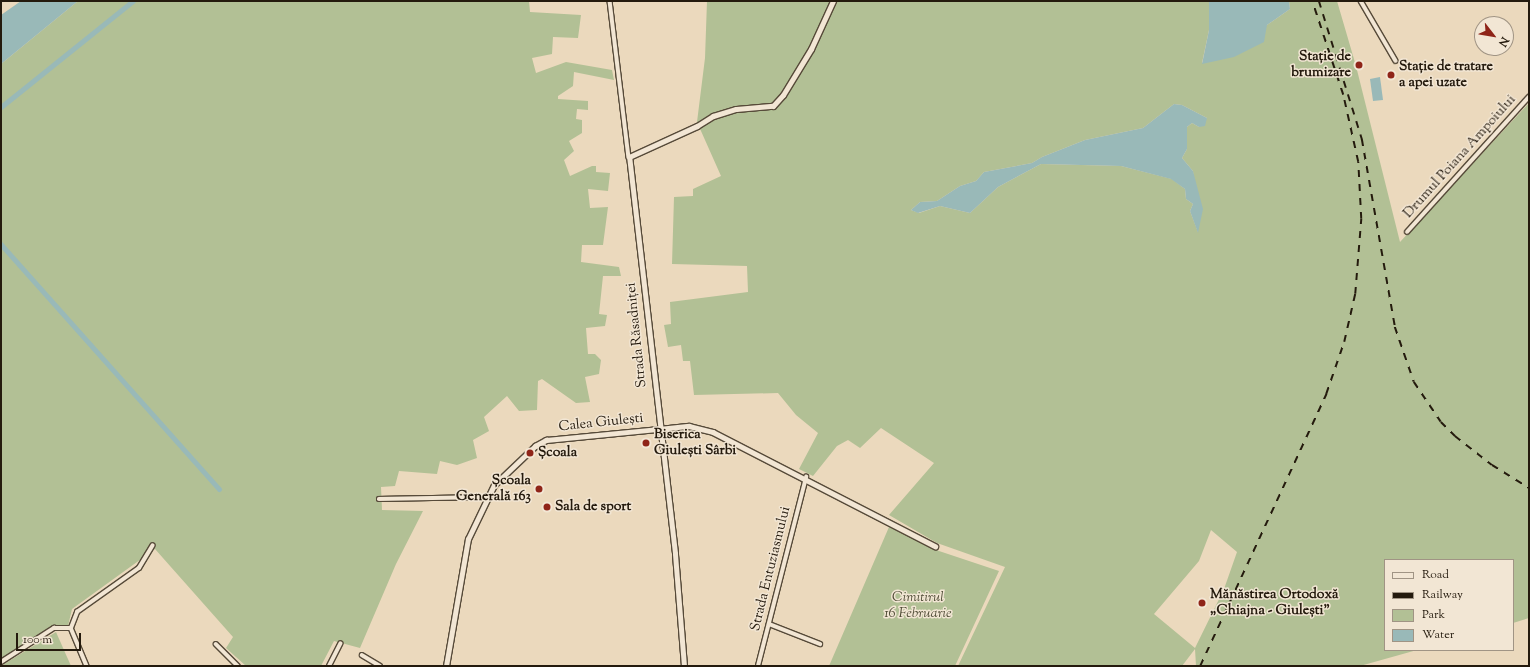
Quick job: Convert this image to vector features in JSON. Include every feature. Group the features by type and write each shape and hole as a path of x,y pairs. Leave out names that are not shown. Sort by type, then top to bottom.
{"main road":[{"path":"629,157 691,130 713,116 736,109 773,106 783,96 811,49 833,1"},
{"name":"Strada Răsadniței","path":"629,157 659,429 675,553 684,666"},
{"name":"Calea Giulești","path":"446,666 468,539 486,497 508,471 535,446 546,440 659,429"}],"street":[{"name":"Strada Răsadniței","path":"610,1 629,157"},
{"path":"1360,1 1396,62"},
{"name":"Drumul Poiana Ampoiului","path":"1407,232 1529,97"},
{"name":"Calea Giulești","path":"659,429 689,426 704,428 806,477 935,546"},
{"name":"Strada Entuziasmului","path":"758,666 806,477"},
{"path":"379,499 486,497"},
{"path":"87,666 71,628 77,612 139,568 152,546"},
{"path":"769,624 820,644"},
{"path":"1,662 54,628 71,628"},
{"path":"216,644 238,666"},
{"path":"329,666 340,644"},
{"path":"362,655 380,666"}],"green space":[{"path":"78,1 529,1 530,12 581,15 578,38 553,37 552,54 532,58 536,73 566,62 612,70 614,80 574,72 573,86 558,96 558,99 588,101 588,110 577,109 576,119 582,120 582,133 569,141 574,151 564,160 570,176 592,166 596,166 596,172 610,173 608,191 588,189 590,208 608,207 603,245 582,245 581,262 619,267 621,276 603,276 599,314 607,315 605,326 586,328 588,354 595,354 601,360 599,374 585,377 590,402 576,403 542,379 538,381 537,410 519,411 507,396 484,417 489,431 473,440 477,458 457,465 440,461 437,474 399,471 395,486 381,487 382,510 423,511 396,564 360,648 334,641 321,666 246,666 226,648 233,637 155,549 72,609 68,626 53,625 1,659 1,64"},
{"path":"707,1 1209,1 1209,30 1202,63 1267,25 1290,9 1289,1 1337,1 1356,66 1400,242 1529,103 1529,618 1514,623 1514,559 1384,559 1384,651 1413,651 1360,666 1196,666 1195,649 1182,666 958,666 1005,567 937,543 889,515 934,463 881,428 860,448 848,440 837,446 813,476 799,469 818,433 796,415 778,393 694,395 690,361 683,361 681,345 668,347 664,325 671,324 670,302 748,292 747,266 672,264 674,197 693,196 693,189 721,176 697,122 705,58","holes":["1174,104 1182,105 1207,118 1199,127 1192,123 1187,127 1187,149 1182,158 1193,171 1198,232 1190,211 1193,204 1186,199 1185,189 1172,179 1121,166 1041,164 998,187 970,213 940,206 919,213 911,210 920,202 937,201 960,186 976,181 984,172 1032,163 1042,157 1085,140 1143,128","1211,530 1237,552 1224,589 1195,648 1154,614 1199,561"]},
{"name":"Cimitirul 16 Februarie","path":"889,527 939,551 999,571 955,666 829,666"},
{"path":"56,632 71,666 1,666"}],"water":[{"path":"21,1 78,1 1,64 1,15"},
{"path":"1209,1 1289,1 1290,9 1267,25 1264,42 1234,57 1202,64 1209,30"},
{"path":"1380,77 1383,100 1373,101 1370,79"},
{"path":"1174,104 1182,105 1207,118 1205,126 1199,127 1192,123 1187,127 1187,149 1182,158 1193,171 1203,209 1198,233 1190,211 1193,204 1186,199 1185,189 1171,179 1121,166 1041,164 998,187 970,213 940,206 918,213 911,210 920,202 937,201 960,186 976,181 984,172 1032,163 1042,157 1085,140 1143,128"}],"waterway":[{"path":"1,107 133,1"},
{"path":"1,244 219,489"}],"railway":[{"path":"1200,666 1326,394 1344,342 1355,294 1361,219 1358,162 1343,95 1312,1"},
{"path":"1319,1 1362,139 1395,327 1414,382 1441,422 1455,436 1492,465 1529,488"}],"place":[{"name":"Stație de brumizare","path":"1359,65"},
{"name":"Stație de tratare a apei uzate","path":"1391,75"},
{"name":"Biserica Giulești Sârbi","path":"646,443"},
{"name":"Școala","path":"530,453"},
{"name":"Școala Generală 163","path":"539,489"},
{"name":"Sala de sport","path":"547,507"},
{"name":"Mănăstirea Ortodoxă „Chiajna - Giulești”","path":"1202,603"}]}
